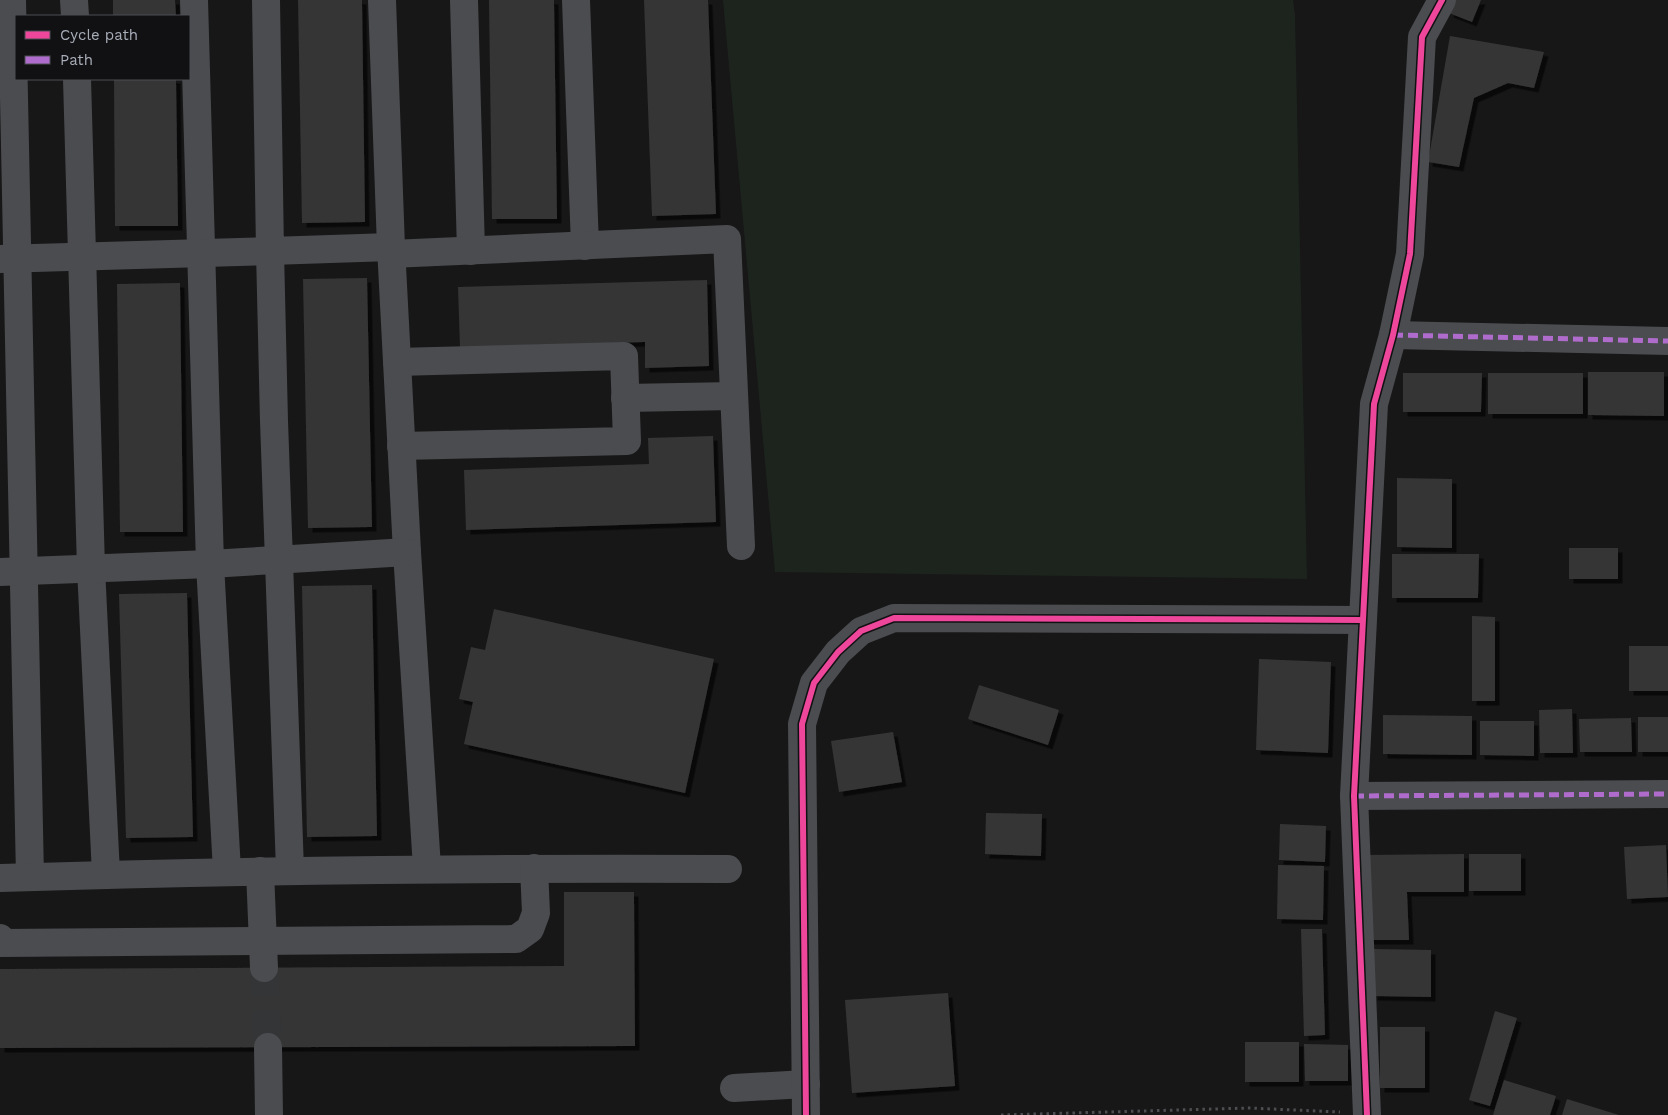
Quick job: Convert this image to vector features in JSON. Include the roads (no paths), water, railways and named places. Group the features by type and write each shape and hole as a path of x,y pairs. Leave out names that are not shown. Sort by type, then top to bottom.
{"street":[{"path":"12,0 30,877"},
{"path":"74,0 75,15"},
{"path":"194,0 210,564 227,871"},
{"path":"266,0 274,421 290,870"},
{"path":"382,0 391,250 401,446 427,868"},
{"path":"464,0 471,251"},
{"path":"576,0 586,246"},
{"path":"1367,1114 1354,796 1374,404 1393,336 1410,254 1422,37 1442,0"},
{"path":"77,80 84,258 91,568 106,874"},
{"path":"0,259 84,258 270,250 471,251 727,240 741,546"},
{"path":"1393,336 1668,341"},
{"path":"397,362 624,356 627,441 401,446"},
{"path":"625,398 734,396"},
{"path":"0,572 210,564 407,552"},
{"path":"806,1115 802,724 814,683 838,652 861,631 894,618 1362,620"},
{"path":"1354,796 1668,794"},
{"path":"0,878 227,871 427,868 728,869"},
{"path":"0,938 0,943 263,954 516,938 530,929 536,913 534,868"},
{"path":"260,871 263,954"},
{"path":"268,1047 269,1115"},
{"path":"734,1088 806,1084"}],"tunnel":[{"path":"264,968 268,1047"}]}
